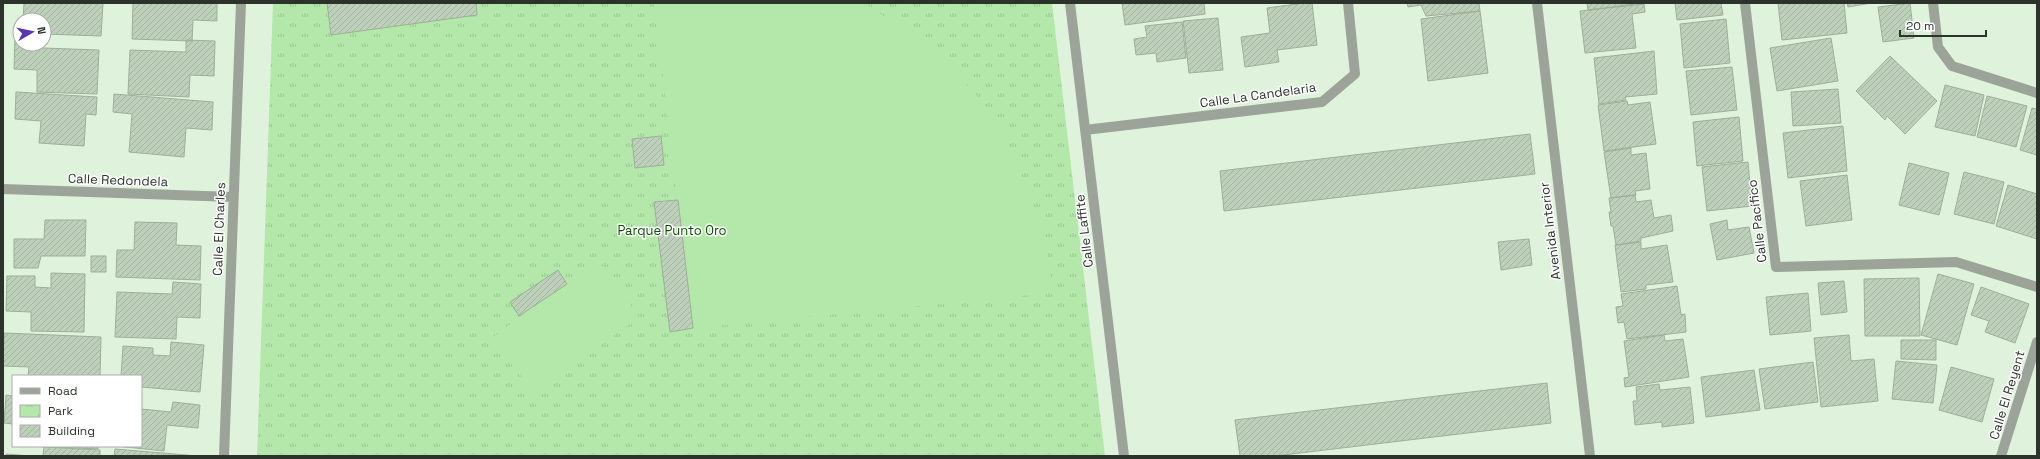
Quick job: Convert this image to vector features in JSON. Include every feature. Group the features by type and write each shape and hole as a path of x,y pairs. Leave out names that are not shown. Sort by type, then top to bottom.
{"street":[{"name":"Calle El Charles","path":"224,456 241,3"},
{"name":"Calle Laffite","path":"1070,3 1124,456"},
{"name":"Calle La Candelaria","path":"1085,130 1322,102 1355,74 1348,3"},
{"name":"Avenida Interior","path":"1537,3 1590,456"},
{"name":"Calle Pacífico","path":"1745,3 1776,267 1956,262 2037,287"},
{"path":"1933,3 1938,47 1952,66 2037,93"},
{"name":"Calle Redondela","path":"3,189 233,197"},
{"name":"Calle El Reyent","path":"2001,456 2037,342"}],"green space":[{"name":"Parque Punto Oro","path":"273,3 1052,3 1105,456 257,456"},
{"path":"654,3 864,3 938,52 1000,122 1045,233 1053,293 693,328"},
{"path":"598,260 639,317 534,394 493,337"}],"building":[{"path":"24,3 103,3 101,36 52,34 52,12 23,12"},
{"path":"133,3 217,3 217,21 193,20 192,41 132,39"},
{"path":"327,3 476,3 477,15 331,35"},
{"path":"1122,3 1204,3 1205,14 1125,25"},
{"path":"1312,3 1317,45 1277,50 1279,62 1245,67 1241,37 1270,33 1267,8"},
{"path":"1407,3 1479,3 1480,11 1426,16 1421,5 1408,7"},
{"path":"1587,3 1643,3 1588,10"},
{"path":"1675,3 1721,3 1723,15 1677,20"},
{"path":"1778,3 1844,3 1847,33 1782,40"},
{"path":"1847,3 1871,3 1848,7"},
{"path":"1910,3 1914,38 1883,42 1878,7"},
{"path":"1644,4 1645,12 1632,14 1636,48 1585,53 1580,11"},
{"path":"1480,11 1488,73 1428,81 1421,19"},
{"path":"1218,18 1223,70 1189,73 1183,21"},
{"path":"1726,19 1730,63 1684,68 1680,24"},
{"path":"1182,22 1186,58 1157,62 1156,53 1136,55 1134,39 1147,37 1145,26"},
{"path":"1831,38 1838,81 1777,91 1770,48"},
{"path":"186,40 215,41 214,76 190,75 189,97 128,94 130,50 186,52"},
{"path":"52,48 99,50 97,94 37,92 37,70 14,69 14,52 52,52"},
{"path":"1654,51 1657,94 1625,97 1626,100 1599,104 1594,58"},
{"path":"1890,56 1937,101 1905,134 1887,116 1885,120 1856,91"},
{"path":"1732,67 1737,110 1691,115 1686,71"},
{"path":"1945,85 1984,95 1975,136 1935,127"},
{"path":"1838,89 1841,123 1793,126 1791,92"},
{"path":"16,92 97,97 96,115 86,114 84,146 39,143 41,121 15,119"},
{"path":"114,94 213,102 212,130 186,128 184,157 129,152 132,114 113,112"},
{"path":"1987,96 2027,106 2016,147 1977,137"},
{"path":"1627,101 1628,105 1650,102 1656,144 1604,151 1598,105"},
{"path":"2032,108 2037,109 2037,155 2020,150"},
{"path":"1739,117 1743,161 1697,166 1693,122"},
{"path":"1843,126 1847,171 1788,178 1783,133"},
{"path":"1530,134 1535,174 1224,211 1220,171"},
{"path":"661,136 664,165 635,168 632,139"},
{"path":"1631,148 1631,155 1646,153 1650,189 1635,191 1636,195 1611,198 1604,152"},
{"path":"1748,162 1752,206 1707,211 1702,167"},
{"path":"1909,163 1949,173 1939,215 1899,205"},
{"path":"1964,172 2004,182 1994,224 1954,214"},
{"path":"1847,175 1852,220 1806,226 1800,181"},
{"path":"2008,185 2037,194 2037,239 1996,226"},
{"path":"1635,195 1636,202 1651,200 1654,218 1671,215 1673,231 1641,238 1641,241 1616,245 1613,226 1611,226 1609,198"},
{"path":"678,200 693,328 670,332 654,202"},
{"path":"45,220 86,220 85,256 41,256 38,268 14,268 14,239 44,239"},
{"path":"1727,220 1728,230 1749,227 1754,253 1717,260 1710,224"},
{"path":"135,222 177,223 176,245 201,246 200,280 116,277 117,250 134,250"},
{"path":"1529,239 1532,265 1501,270 1498,242"},
{"path":"1641,242 1641,249 1667,245 1673,282 1646,285 1646,289 1621,292 1615,245"},
{"path":"91,256 106,256 106,272 91,272"},
{"path":"558,270 567,284 519,316 510,302"},
{"path":"51,273 85,274 84,332 31,331 31,312 6,311 7,276 35,276 35,287 51,288"},
{"path":"1938,274 1974,284 1957,345 1921,335"},
{"path":"1919,278 1920,336 1865,336 1864,279"},
{"path":"1844,281 1847,312 1821,315 1818,283"},
{"path":"173,282 201,284 200,318 177,317 176,339 115,337 117,292 172,294"},
{"path":"1677,286 1681,315 1685,314 1686,332 1627,339 1624,322 1618,323 1616,307 1623,306 1621,294"},
{"path":"1981,287 2029,304 2015,343 1985,332 1989,321 1971,315"},
{"path":"1808,293 1811,331 1770,335 1766,297"},
{"path":"4,333 101,337 100,375 28,375 29,367 3,366"},
{"path":"1664,335 1665,341 1683,339 1689,377 1625,387 1624,378 1629,377 1624,341"},
{"path":"1849,335 1851,361 1874,359 1878,401 1821,407 1814,338"},
{"path":"1901,340 1936,340 1936,360 1901,359"},
{"path":"171,342 204,345 200,392 142,387 142,375 121,375 123,346 153,348 153,355 170,356"},
{"path":"1896,361 1937,365 1933,403 1892,399"},
{"path":"1813,362 1818,402 1765,409 1759,369"},
{"path":"1951,367 1994,379 1982,422 1939,410"},
{"path":"1754,370 1760,410 1706,417 1701,377"},
{"path":"1547,383 1551,423 1275,456 1240,456 1235,420"},
{"path":"1659,384 1660,390 1690,387 1694,423 1662,427 1662,422 1635,425 1633,401 1637,401 1636,387"},
{"path":"6,395 12,396 12,424 4,423"},
{"path":"173,402 200,405 198,428 167,425 164,451 126,447 142,447 142,409 171,412"},
{"path":"44,447 100,450 100,456 43,456"},
{"path":"57,447 98,447 98,449"},
{"path":"115,449 198,456 114,456"},
{"path":"6,454 31,456 6,456"}]}
